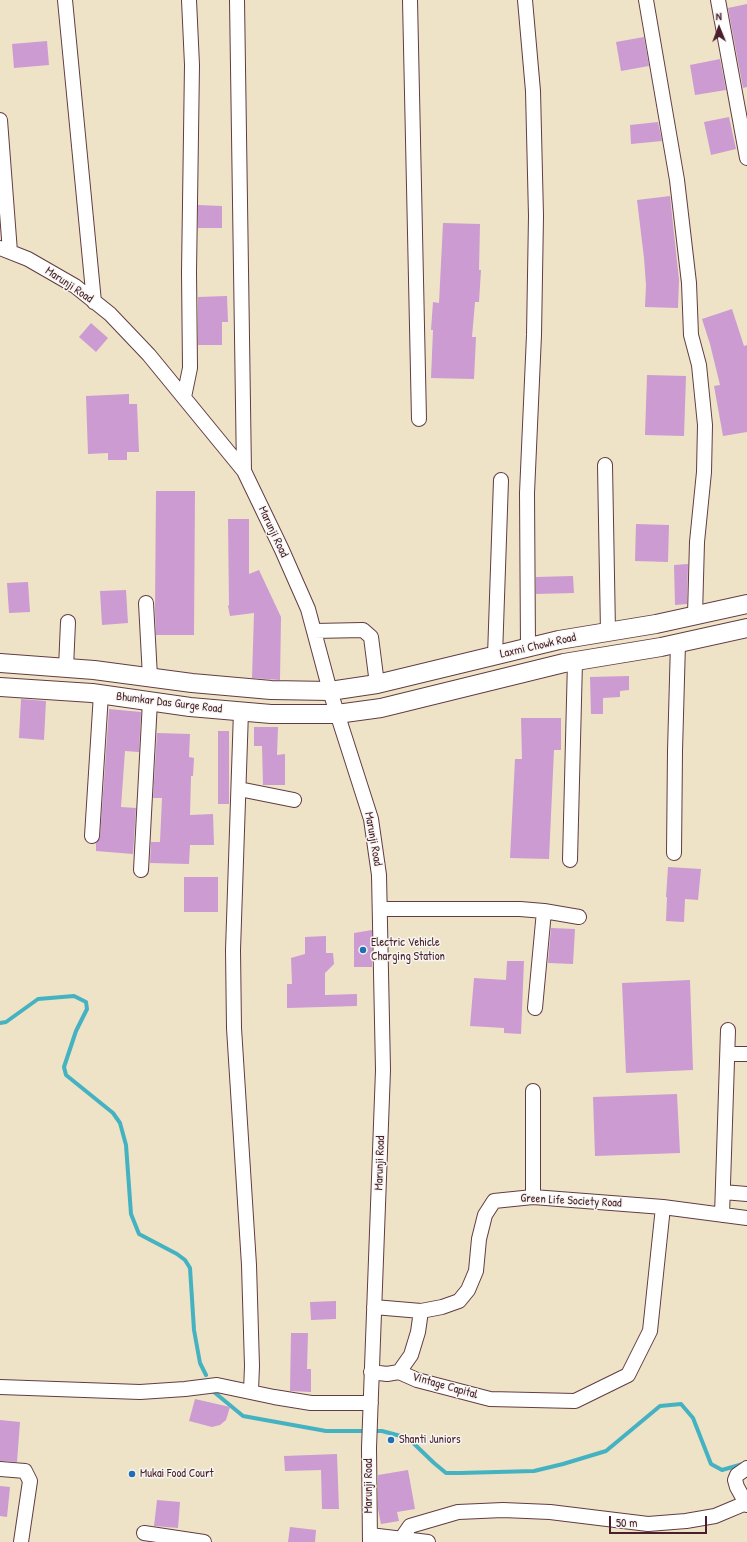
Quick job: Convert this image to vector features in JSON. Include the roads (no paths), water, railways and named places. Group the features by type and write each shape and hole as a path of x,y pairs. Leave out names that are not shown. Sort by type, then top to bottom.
{"main road":[{"name":"Laxmi Chowk Road","path":"330,691 377,684 559,640 608,632 747,604"},
{"path":"700,614 706,637"},
{"name":"Laxmi Chowk Road","path":"337,714 381,708 575,661 678,643 747,628"},
{"name":"Bhumkar Das Gurge Road","path":"0,663 102,671 192,683 271,690 330,691"},
{"path":"101,694 102,671"},
{"name":"Bhumkar Das Gurge Road","path":"0,687 101,694 150,701 271,714 337,714"}],"street":[{"path":"65,0 94,302"},
{"path":"184,397 190,368 189,272 192,65 189,0"},
{"path":"237,0 244,472"},
{"path":"410,0 420,420"},
{"path":"525,0 533,91 536,216 534,336 527,493 528,648"},
{"path":"646,0 676,172 689,283 691,335 698,365 705,425 704,472 697,542 700,614"},
{"path":"718,0 747,158"},
{"path":"0,120 5,250"},
{"name":"Marunji Road","path":"5,250 28,259 75,286 110,314 149,355 244,472 288,563 308,609 330,691 371,819 379,875 383,1070 371,1372 369,1448 370,1538"},
{"path":"605,465 608,632"},
{"path":"495,656 501,480"},
{"path":"146,603 150,677"},
{"path":"66,668 68,622"},
{"path":"314,631 363,630 371,637 377,684"},
{"path":"674,853 678,643"},
{"path":"570,860 575,661"},
{"path":"92,836 101,694"},
{"path":"141,870 150,701"},
{"path":"241,711 233,950 234,1028 249,1265 252,1366 251,1391"},
{"path":"239,789 294,800"},
{"path":"380,909 520,909 544,911 579,918"},
{"path":"535,1008 544,911"},
{"path":"722,1215 728,1030"},
{"path":"728,1054 747,1054"},
{"path":"533,1091 533,1197"},
{"path":"723,1192 747,1194"},
{"name":"Green Life Society Road","path":"374,1307 421,1311 442,1307 458,1301 468,1290 476,1271 479,1239 485,1215 494,1201 533,1197 663,1207 747,1218"},
{"name":"Vintage Capital","path":"371,1372 387,1374 399,1372 417,1380 490,1399 575,1401 628,1375 650,1331 663,1207"},
{"name":"Vintage Capital","path":"399,1372 411,1355 418,1332 421,1311"},
{"path":"0,1387 140,1392 185,1389 217,1384 274,1397 311,1403 371,1403"},
{"path":"401,1539 410,1526 458,1512 503,1510 550,1512 648,1524 715,1516 746,1504 735,1480 737,1475 747,1468"},
{"path":"0,1469 26,1470 30,1481 21,1542"},
{"path":"144,1533 204,1542"},
{"path":"370,1538 428,1542"}],"waterway":[{"path":"0,1023 6,1022 38,999 74,996 86,1002 87,1009 76,1031 64,1067 66,1075 113,1113 120,1123 126,1145 131,1214 139,1234 177,1254 185,1260 190,1268 194,1330 200,1363 206,1375"},
{"path":"214,1392 243,1416 326,1431 382,1431 408,1438 446,1473 534,1471 563,1464 606,1451 660,1406 681,1404 693,1418 711,1464 722,1470 743,1464"}],"place":[{"name":"Electric Vehicle Charging Station","path":"363,950"},
{"name":"Shanti Juniors","path":"391,1440"},
{"name":"Mukai Food Court","path":"132,1474"}]}
